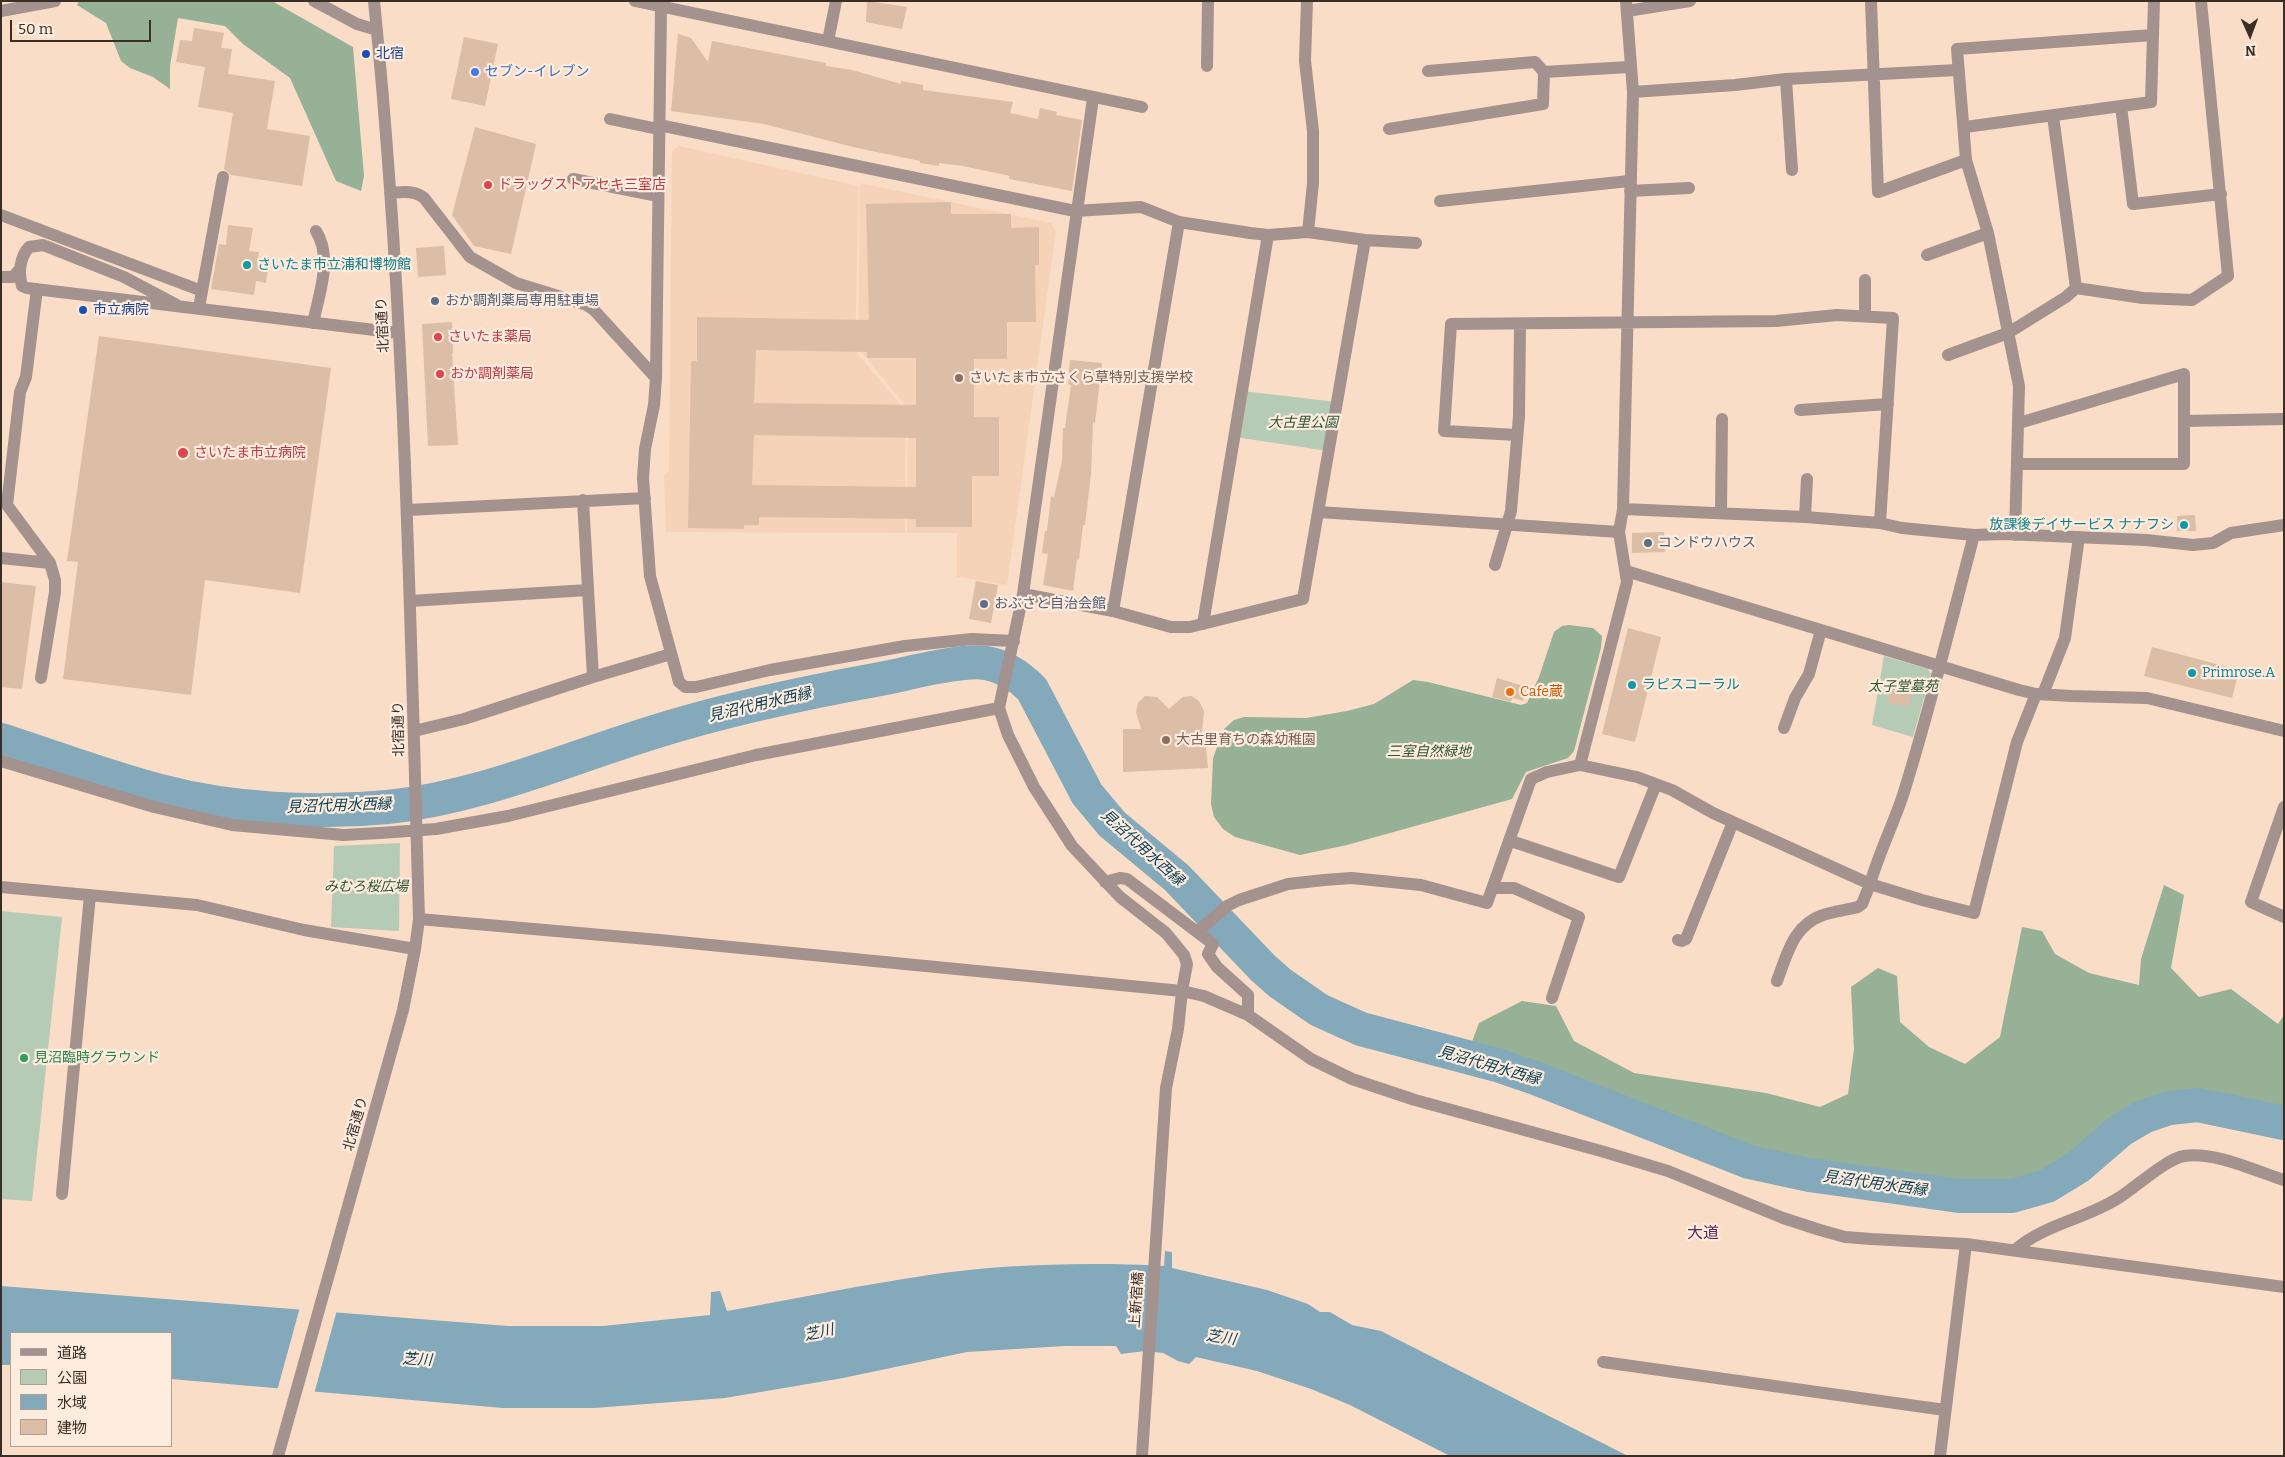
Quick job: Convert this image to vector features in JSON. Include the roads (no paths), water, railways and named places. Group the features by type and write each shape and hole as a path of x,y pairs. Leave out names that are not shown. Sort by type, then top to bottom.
{"street":[{"path":"1,11 55,1"},
{"path":"314,1 356,24 377,30"},
{"name":"北宿通り","path":"278,1456 403,1010 419,919 408,510 390,192 374,1"},
{"path":"635,1 1142,107"},
{"path":"828,41 836,1"},
{"path":"1208,1 1208,66"},
{"path":"1307,1 1305,61 1313,131 1313,183 1308,232"},
{"path":"1580,765 1627,582 1619,532 1622,509 1628,322 1633,92 1629,66 1626,6 1690,1"},
{"path":"1871,1 1878,192 1966,160"},
{"path":"1965,128 2151,102 2154,1"},
{"path":"2076,288 2143,298 2192,300 2228,276 2201,1"},
{"path":"661,7 656,378 654,405 644,463 650,576 679,682 685,687 722,682 770,670 896,647 972,639 1013,647"},
{"path":"2015,535 2018,386 1988,233 1966,160 1965,128 1957,70 1957,49 2153,35"},
{"path":"1389,129 1543,104 1544,72 1535,62 1428,71"},
{"path":"1544,72 1629,66"},
{"path":"1633,92 1726,86 1786,79 1957,70"},
{"path":"1786,79 1792,170"},
{"path":"1,761 154,808 232,825 343,835 416,825 508,816 756,755 999,708 1023,594 1093,98"},
{"path":"2120,106 2133,204 2221,194"},
{"path":"2053,116 2076,288"},
{"path":"610,119 1076,211 1141,207 1179,222 1268,235 1308,232 1365,240 1416,244"},
{"path":"199,308 223,177"},
{"path":"574,179 658,196"},
{"path":"1440,201 1630,186 1689,188"},
{"path":"390,192 419,194 470,257 483,265 516,283 586,305 594,310 656,378"},
{"path":"1,215 202,291"},
{"path":"1113,612 1179,222"},
{"path":"313,324 325,256 323,241 316,231"},
{"path":"1927,255 1988,233"},
{"path":"1203,624 1268,235"},
{"path":"1023,594 1113,612 1171,627 1203,624 1303,599 1365,240"},
{"path":"22,286 20,269 23,256 30,247 43,245 124,277 177,305"},
{"path":"1,277 13,277 20,269"},
{"path":"1865,280 1865,315"},
{"path":"1,284 177,305 313,324 399,333"},
{"path":"1948,355 2008,333 2066,297 2076,288"},
{"path":"37,289 26,377 20,392 6,506 50,563 55,580 41,678"},
{"path":"1517,435 1444,431 1451,324 1776,321 1837,315 1893,318 1880,523"},
{"path":"1494,565 1508,524 1519,416 1520,324"},
{"path":"2017,464 2184,464 2184,374 2018,423"},
{"path":"1800,410 1888,404"},
{"path":"1721,512 1722,419"},
{"path":"2184,421 2284,419"},
{"path":"1805,517 1807,479"},
{"path":"408,510 646,498"},
{"path":"583,500 593,677"},
{"path":"1622,509 1805,517 1880,523 1902,528 1974,535 2146,540 2193,546 2213,543 2231,533 2284,525"},
{"path":"1319,512 1619,532"},
{"path":"1777,981 1791,945 1803,926 1822,915 1858,907 1862,904 1876,861 1895,819 1903,795 1974,535"},
{"path":"1197,932 1227,906 1288,884 1352,878 1421,885 1487,903 1531,780 1547,772 1580,765 1638,777 1656,784 1733,822 1870,884 1974,913 2017,742 2066,638 2079,538"},
{"path":"1,558 50,563"},
{"path":"1626,571 2040,694 2147,698 2284,731"},
{"path":"410,601 588,590"},
{"path":"1784,728 1795,698 1809,674 1821,630"},
{"path":"414,731 473,716 671,654"},
{"name":"上新宿橋","path":"999,708 1008,735 1034,787 1072,846 1105,882 1166,933 1177,945 1187,964 1178,1029 1166,1088 1164,1148 1147,1364 1142,1456"},
{"path":"1510,841 1619,877 1656,784"},
{"path":"2284,807 2251,902 2284,917"},
{"path":"1678,940 1682,942 1686,939 1733,822"},
{"path":"1105,882 1120,878 1127,879 1213,944 1208,954 1218,967 1248,995 1248,1015"},
{"path":"1,887 197,905 304,930 415,949"},
{"path":"1492,888 1514,888 1580,917 1552,998"},
{"path":"62,1194 90,894"},
{"path":"419,919 659,940 1182,991 1204,996 1248,1015 1312,1059 1352,1079 1415,1100 1668,1171 1801,1224 1845,1237 1966,1244 2284,1287"},
{"path":"2015,1250 2032,1237 2106,1206 2177,1158 2183,1156 2212,1156 2284,1180"},
{"path":"1940,1456 1966,1244"},
{"path":"1603,1362 1945,1410"}],"water":[{"name":"芝川","path":"1165,1251 1172,1252 1172,1268 1267,1290 1308,1304 1320,1312 1330,1312 1352,1325 1381,1331 1628,1456 1450,1456 1350,1405 1311,1389 1257,1371 1196,1357 1189,1364 1178,1361 1163,1353 1145,1351 1121,1354 1116,1346 1065,1346 967,1352 843,1378 725,1398 594,1408 503,1408 172,1379 172,1332 10,1332 10,1365 1,1365 1,1286 508,1326 603,1326 710,1315 711,1292 720,1291 727,1311 878,1283 987,1268 1106,1264 1164,1266"}],"waterway":[{"name":"見沼代用水西縁","path":"1,740 100,773 187,797 273,809 331,810 388,807 456,795 489,786 679,724 736,709 934,668 963,663 986,663 999,666 1011,672 1032,689 1087,794 1112,824 1177,878 1263,968 1280,983 1319,1010 1361,1029 1497,1065 1535,1078 1749,1162 1809,1175 1959,1196 2012,1196 2047,1186 2078,1167 2121,1130 2143,1117 2169,1108 2198,1105 2284,1123"}],"place":[{"name":"北宿","path":"366,54"},
{"name":"セブン-イレブン","path":"475,72"},
{"name":"ドラッグストアセキ三室店","path":"488,185"},
{"name":"さいたま市立浦和博物館","path":"247,265"},
{"name":"おか調剤薬局専用駐車場","path":"435,301"},
{"name":"市立病院","path":"83,310"},
{"name":"さいたま薬局","path":"438,337"},
{"name":"おか調剤薬局","path":"440,374"},
{"name":"さいたま市立さくら草特別支援学校","path":"959,378"},
{"name":"さいたま市立病院","path":"183,453"},
{"name":"放課後デイサービス ナナフシ","path":"2184,525"},
{"name":"コンドウハウス","path":"1648,543"},
{"name":"おぶさと自治会館","path":"984,604"},
{"name":"Primrose.A","path":"2192,673"},
{"name":"ラピスコーラル","path":"1632,685"},
{"name":"Cafe蔵","path":"1510,692"},
{"name":"大古里育ちの森幼稚園","path":"1166,740"},
{"name":"見沼臨時グラウンド","path":"24,1058"}],"district":[{"name":"大道","path":"1703,1234"}],"park label":[{"name":"大古里公園","path":"1303,423"},
{"name":"太子堂墓苑","path":"1903,687"},
{"name":"三室自然緑地","path":"1429,752"},
{"name":"みむろ桜広場","path":"366,887"}]}
